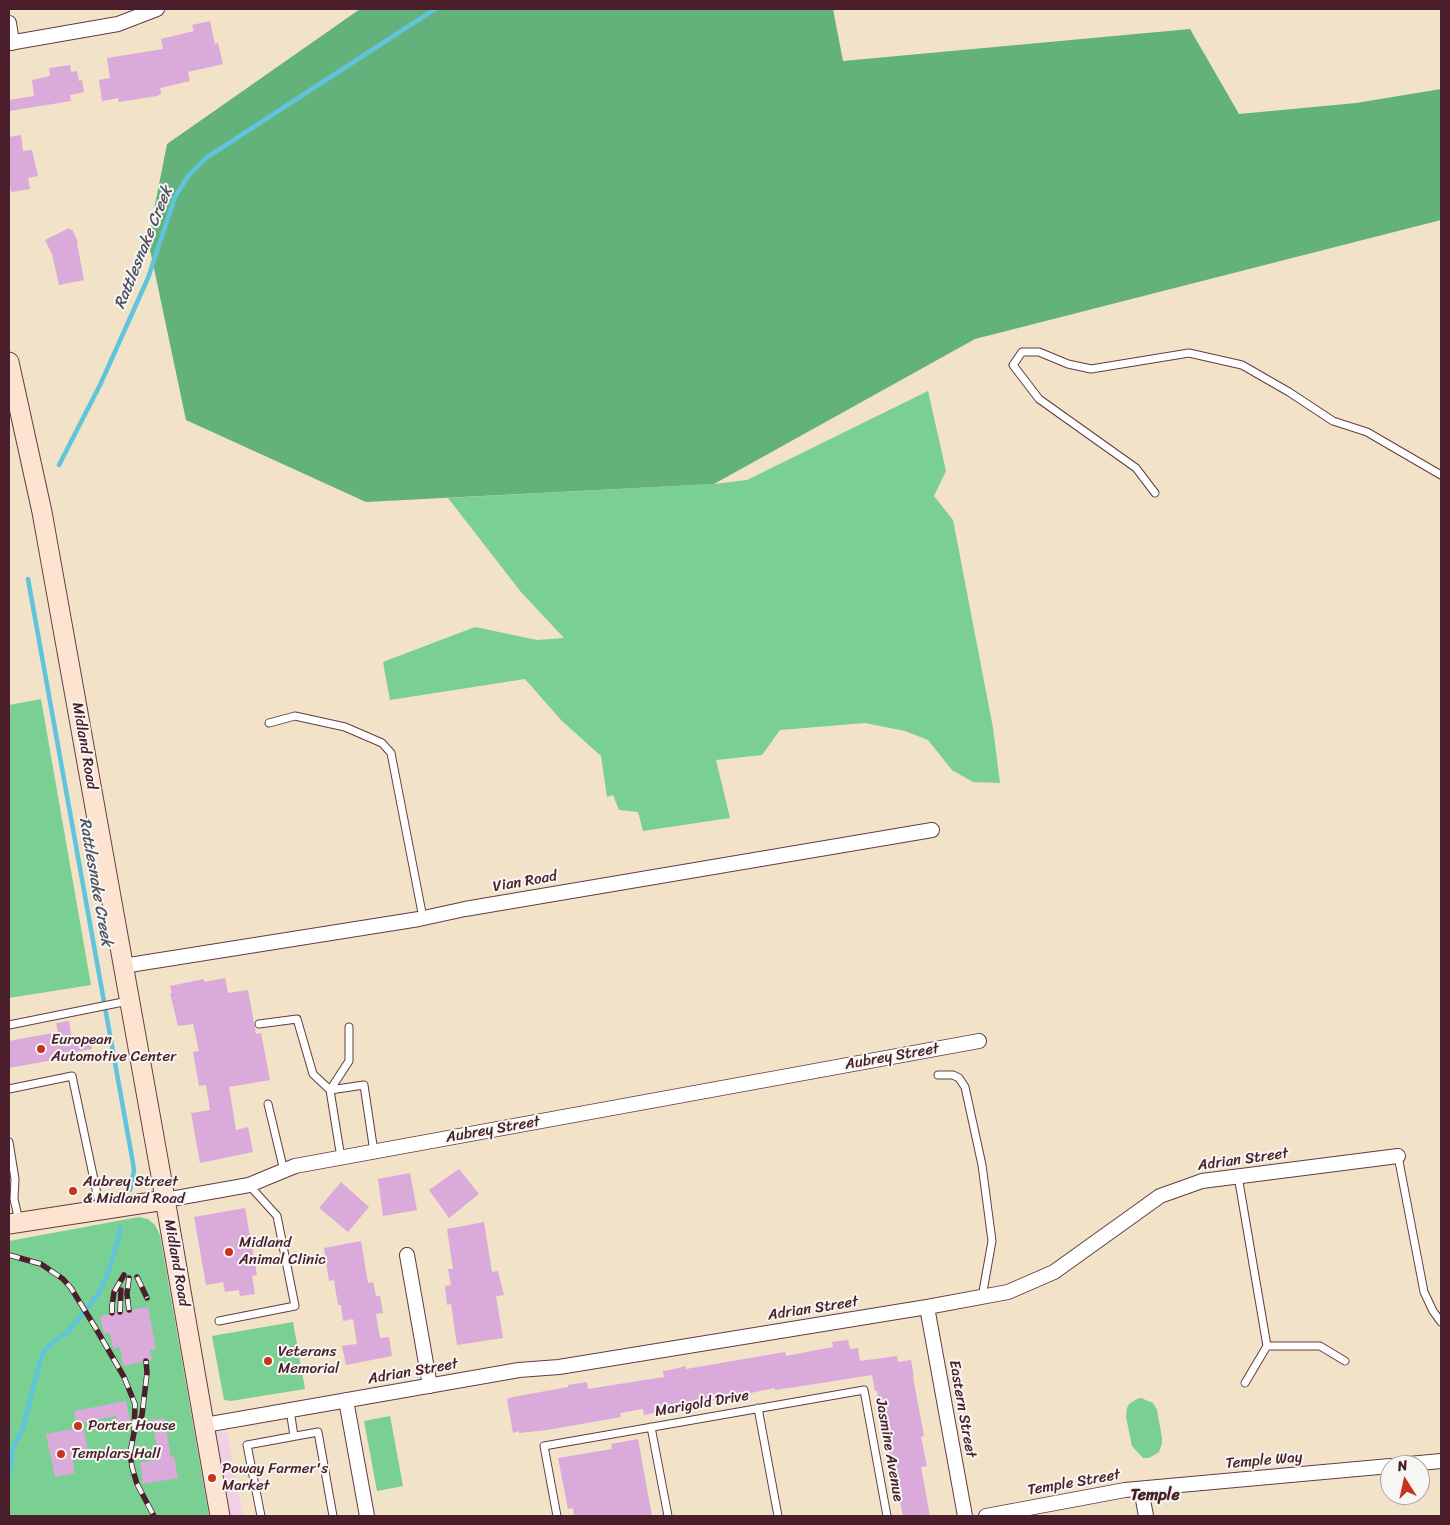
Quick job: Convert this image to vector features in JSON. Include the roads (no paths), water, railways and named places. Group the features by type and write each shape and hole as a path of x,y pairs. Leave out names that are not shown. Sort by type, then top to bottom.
{"main road":[{"name":"Midland Road","path":"9,362 42,512 123,966 121,1003 165,1200 220,1516"},
{"name":"Aubrey Street","path":"14,1223 165,1200"}],"street":[{"path":"9,23 10,43 118,24 157,9"},
{"name":"Vian Road","path":"123,966 423,918 465,909 932,830"},
{"name":"Aubrey Street","path":"165,1200 249,1185 294,1166 980,1041"},
{"name":"Adrian Street","path":"205,1424 519,1370 559,1367 1008,1292 1054,1272 1160,1196 1202,1181 1398,1156"},
{"path":"407,1255 430,1386"},
{"name":"Eastern Street","path":"927,1307 965,1516"},
{"path":"346,1400 367,1516"},
{"name":"Temple Way","path":"1141,1488 1380,1467"},
{"name":"Temple Street","path":"986,1516 1141,1488 1146,1516"}],"lane":[{"path":"1155,493 1136,468 1039,399 1013,365 1022,352 1039,352 1068,364 1091,368 1189,353 1242,365 1334,421 1367,432 1441,475"},
{"path":"269,723 295,716 345,727 382,743 391,753 423,918"},
{"path":"9,1025 121,1003"},
{"path":"259,1024 297,1019 313,1074 330,1090 341,1158"},
{"path":"330,1090 349,1061 348,1027"},
{"path":"938,1075 953,1075 959,1078 965,1087 982,1165 992,1242 982,1297"},
{"path":"9,1089 72,1076 100,1209"},
{"path":"330,1090 364,1085 374,1152"},
{"path":"268,1104 284,1171"},
{"path":"9,1142 15,1179 14,1223"},
{"path":"1398,1156 1424,1292 1441,1322"},
{"path":"1238,1176 1267,1346 1245,1383"},
{"path":"219,1321 295,1306 277,1216 249,1185"},
{"path":"1267,1346 1320,1346 1345,1361"},
{"name":"Marigold Drive","path":"557,1516 544,1446 864,1390"},
{"name":"Jasmine Avenue","path":"864,1390 887,1516"},
{"path":"758,1408 778,1516"},
{"path":"290,1410 294,1436"},
{"path":"651,1427 668,1516"},
{"path":"261,1516 247,1445 318,1432 333,1516"}],"waterway":[{"name":"Rattlesnake Creek","path":"59,465 100,385 148,278 175,197 188,176 206,158 435,9"},
{"name":"Rattlesnake Creek","path":"28,579 133,1163 134,1171 130,1190"},
{"name":"Rattlesnake Creek","path":"9,1476 13,1448 23,1428 41,1358 45,1350 53,1342 68,1332 98,1294 110,1268 121,1228"}],"railway":[{"path":"9,1255 41,1264 63,1279 71,1288 124,1377 135,1404 134,1433 130,1453 132,1467 137,1484 154,1516"},
{"path":"112,1313 114,1292 124,1275"},
{"path":"137,1277 147,1298"},
{"path":"129,1278 127,1294 129,1310"},
{"path":"120,1312 121,1290"},
{"path":"137,1429 142,1415 147,1373 146,1361"}],"place":[{"name":"European Automotive Center","path":"41,1049"},
{"name":"Aubrey Street & Midland Road","path":"73,1191"},
{"name":"Midland Animal Clinic","path":"229,1252"},
{"name":"Veterans Memorial","path":"268,1361"},
{"name":"Porter House","path":"78,1426"},
{"name":"Templars Hall","path":"61,1454"},
{"name":"Poway Farmer's Market","path":"212,1478"}],"district":[{"name":"Temple","path":"1155,1496"}]}
